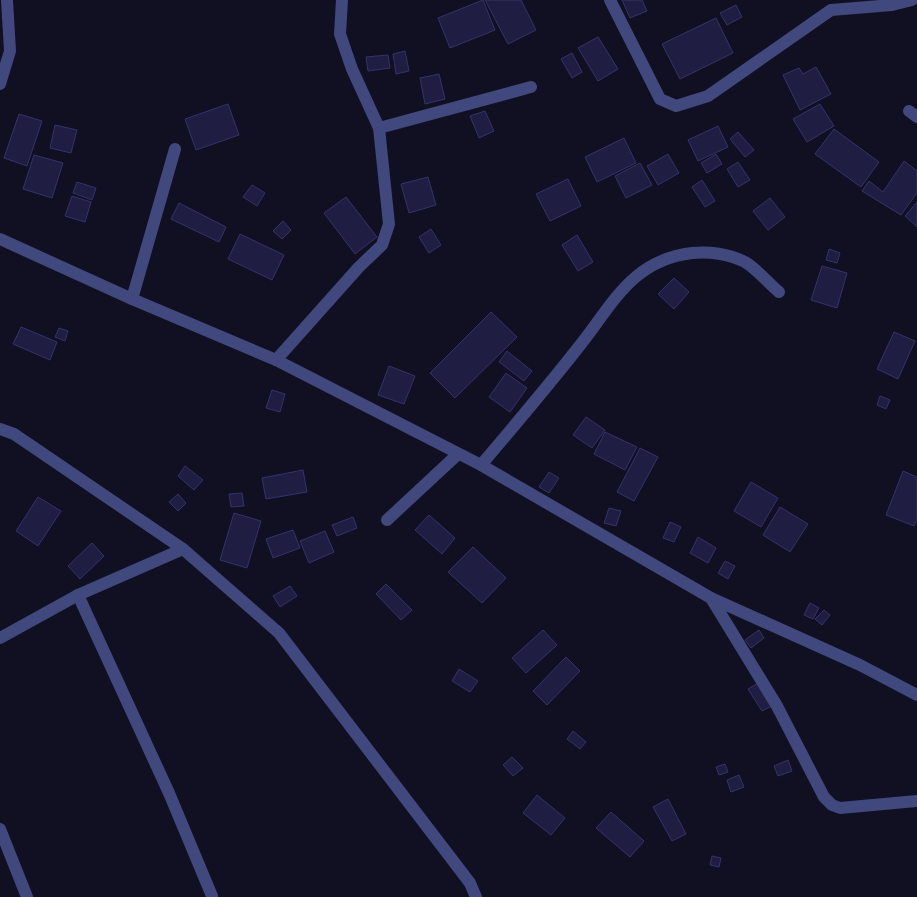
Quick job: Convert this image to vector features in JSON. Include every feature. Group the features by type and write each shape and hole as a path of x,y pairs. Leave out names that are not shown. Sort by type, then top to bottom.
{"street":[{"path":"0,84 10,51 7,0"},
{"path":"276,360 359,267 382,245 387,234 389,224 379,128 352,69 340,34 342,0"},
{"path":"610,0 660,99 676,106 708,96 828,5 892,5 912,0"},
{"path":"379,128 531,87"},
{"path":"132,299 175,149"},
{"path":"0,239 132,299 276,360 481,465 711,598 860,665 917,695"},
{"path":"481,465 581,344 619,294 635,276 652,264 675,255 700,252 726,255 745,262 779,292"},
{"path":"0,429 14,434 183,549 279,633 470,883 476,897"},
{"path":"387,520 458,454"},
{"path":"0,638 78,595 183,549"},
{"path":"78,595 170,793 212,896"},
{"path":"711,598 777,706 824,797 832,805 849,808 917,801"},
{"path":"0,829 27,897"}],"building":[{"path":"483,0 495,30 450,48 438,18"},
{"path":"485,0 521,0 536,30 508,44"},
{"path":"622,0 642,0 647,11 630,18"},
{"path":"736,5 742,17 727,25 720,13"},
{"path":"716,18 733,53 680,79 662,44"},
{"path":"598,37 618,69 598,81 578,48"},
{"path":"405,51 409,71 396,74 393,54"},
{"path":"572,53 582,72 572,78 561,59"},
{"path":"388,55 390,68 368,71 366,57"},
{"path":"816,67 831,94 800,110 783,75 799,68 803,74"},
{"path":"439,74 445,99 425,104 420,78"},
{"path":"228,104 239,135 196,150 185,119"},
{"path":"820,104 834,126 807,142 793,119"},
{"path":"485,111 494,131 479,138 470,116"},
{"path":"19,114 42,121 27,166 4,158"},
{"path":"55,125 77,130 71,153 50,148"},
{"path":"718,126 728,147 698,161 688,140"},
{"path":"834,129 879,162 861,187 815,154"},
{"path":"738,132 754,150 745,157 730,139"},
{"path":"624,138 636,163 597,182 585,157"},
{"path":"668,154 679,173 658,185 647,166"},
{"path":"716,154 722,164 707,173 701,163"},
{"path":"34,155 63,163 52,198 23,189"},
{"path":"904,161 917,171 917,193 901,215 862,191 869,181 883,192"},
{"path":"738,162 750,180 738,187 727,169"},
{"path":"640,163 652,185 626,198 615,176"},
{"path":"428,177 436,205 409,213 401,184"},
{"path":"568,179 581,206 550,221 536,194"},
{"path":"702,180 715,201 705,207 692,187"},
{"path":"77,182 96,188 92,200 73,193"},
{"path":"252,185 265,193 257,206 243,197"},
{"path":"72,196 91,202 85,222 65,216"},
{"path":"346,197 377,237 355,254 324,213"},
{"path":"770,198 785,217 768,230 753,211"},
{"path":"917,202 917,227 905,216"},
{"path":"179,203 226,227 219,242 171,219"},
{"path":"283,221 291,230 282,239 273,231"},
{"path":"431,229 441,245 429,253 419,237"},
{"path":"240,234 284,255 272,280 228,259"},
{"path":"577,235 593,262 578,271 562,245"},
{"path":"829,249 840,253 837,263 826,260"},
{"path":"822,266 847,273 837,308 811,300"},
{"path":"674,278 689,292 674,309 658,294"},
{"path":"491,312 517,337 455,398 430,373"},
{"path":"21,327 57,342 50,360 13,344"},
{"path":"59,328 68,331 65,341 55,337"},
{"path":"894,332 915,341 898,379 877,369"},
{"path":"507,351 532,371 524,381 499,362"},
{"path":"389,366 415,376 404,404 378,395"},
{"path":"506,373 527,388 510,412 489,397"},
{"path":"272,390 285,394 280,412 266,408"},
{"path":"880,396 890,400 886,409 877,405"},
{"path":"586,417 605,430 592,448 573,435"},
{"path":"605,432 637,447 625,470 594,454"},
{"path":"640,448 658,457 634,501 617,492"},
{"path":"185,466 203,480 194,490 178,476"},
{"path":"303,470 307,492 266,499 262,478"},
{"path":"903,471 917,477 917,519 914,526 886,515"},
{"path":"549,472 559,478 549,493 539,487"},
{"path":"751,482 778,498 761,527 734,511"},
{"path":"242,493 244,506 231,507 229,494"},
{"path":"178,494 186,503 178,511 169,502"},
{"path":"38,497 61,511 38,546 16,531"},
{"path":"780,507 808,524 790,552 763,535"},
{"path":"609,508 621,511 616,526 604,523"},
{"path":"234,513 261,521 247,568 220,560"},
{"path":"429,515 455,538 442,554 415,530"},
{"path":"353,517 357,528 337,536 332,525"},
{"path":"670,522 681,527 674,542 663,538"},
{"path":"293,530 300,548 273,558 266,539"},
{"path":"325,531 334,552 309,563 300,541"},
{"path":"698,537 716,548 708,563 690,553"},
{"path":"92,543 104,556 80,579 68,566"},
{"path":"473,547 506,578 482,603 448,572"},
{"path":"725,561 735,566 728,579 718,573"},
{"path":"386,584 412,610 401,620 376,594"},
{"path":"290,586 297,596 280,607 273,596"},
{"path":"810,603 819,608 813,619 804,615"},
{"path":"824,610 830,615 822,625 815,619"},
{"path":"543,630 557,645 526,673 512,658"},
{"path":"759,630 764,638 751,648 745,640"},
{"path":"566,657 580,671 547,705 533,691"},
{"path":"459,669 478,681 470,692 452,681"},
{"path":"758,683 772,706 762,711 748,689"},
{"path":"573,731 586,742 580,749 567,739"},
{"path":"512,757 523,768 513,776 503,765"},
{"path":"788,760 792,771 778,776 774,766"},
{"path":"725,764 728,772 719,775 716,767"},
{"path":"739,775 744,787 731,792 727,780"},
{"path":"537,795 565,818 551,835 523,813"},
{"path":"668,799 686,834 672,841 653,807"},
{"path":"611,812 644,841 630,857 596,828"},
{"path":"712,856 721,858 719,867 710,865"}]}
